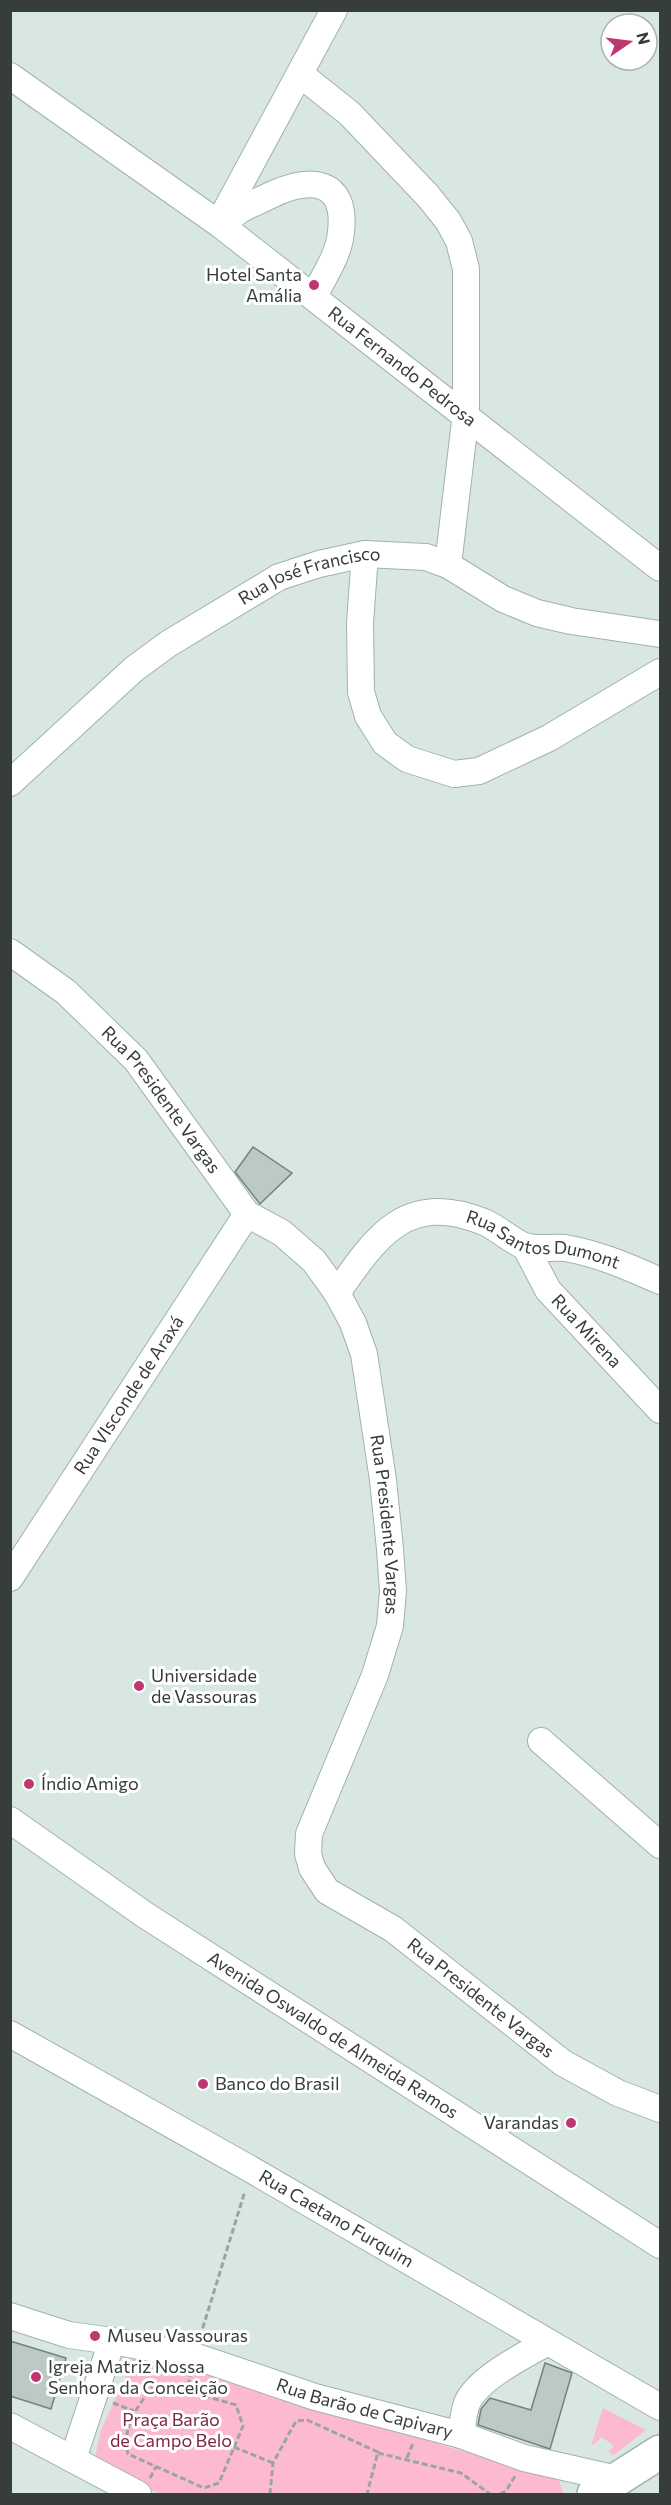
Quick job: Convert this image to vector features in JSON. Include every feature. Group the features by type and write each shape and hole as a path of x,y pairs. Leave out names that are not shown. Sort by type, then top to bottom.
{"main road":[{"path":"605,2487 660,2452"}],"street":[{"path":"221,224 334,10"},
{"path":"300,74 350,114 428,196 448,221 459,241 466,269 466,413 448,565"},
{"name":"Rua Fernando Pedrosa","path":"10,76 221,224 466,413 660,568"},
{"path":"221,224 233,212 246,205 294,186 310,182 321,185 335,195 341,210 341,231 337,249 314,296"},
{"path":"365,554 360,623 361,692 368,716 385,743 407,759 454,774 479,771 549,738 660,672"},
{"name":"Rua José Francisco","path":"10,783 134,669 168,644 279,577 365,554 417,556 448,565 503,599 537,613 571,621 660,634"},
{"name":"Rua Presidente Vargas","path":"10,952 66,992 136,1060 247,1214 282,1233 314,1261 337,1293 353,1323 364,1354 383,1480 393,1591 390,1626 375,1675 309,1834 308,1854 312,1868 327,1891 393,1929 555,2058 590,2080 660,2109"},
{"name":"Rua Santos Dumont","path":"337,1293 377,1237 399,1221 424,1211 452,1212 470,1217 487,1223 525,1246 565,1248 611,1259 660,1281"},
{"name":"Rua VIsconde de Araxá","path":"10,1578 247,1214"},
{"name":"Rua Mirena","path":"525,1246 548,1290 660,1410"},
{"path":"541,1741 660,1845"},
{"name":"Avenida Oswaldo de Almeida Ramos","path":"10,1820 145,1915 660,2245"},
{"name":"Rua Caetano Furquim","path":"10,2034 252,2170 660,2407"},
{"name":"Rua Barão de Capivary","path":"10,2316 69,2335 194,2356 315,2397 461,2435 605,2487"},
{"path":"73,2459 112,2341"},
{"path":"461,2435 467,2404 473,2392 515,2361 548,2342"},
{"path":"10,2426 138,2494"}],"path":[{"path":"186,2391 194,2356 252,2170"},
{"path":"156,2383 186,2391 236,2405 243,2426 219,2483 204,2488 128,2454 125,2442 134,2411 156,2383"},
{"path":"270,2494 273,2463 296,2421 307,2420 378,2452 461,2473 490,2494"},
{"path":"234,2447 273,2463"},
{"path":"367,2494 378,2452"}],"green space":[{"name":"Praça Barão de Campo Belo","path":"136,2353 559,2480 563,2494 161,2494 93,2466 101,2430"},
{"path":"603,2408 646,2430 614,2455 608,2452 614,2446 602,2437 591,2446"}],"building":[{"path":"253,1147 292,1173 260,1204 235,1172"},
{"name":"Igreja Matriz Nossa Senhora da Conceição","path":"10,2341 66,2358 51,2409 10,2396"},
{"path":"545,2363 572,2373 550,2449 478,2425 481,2409 490,2398 531,2410"}],"place":[{"name":"Hotel Santa Amália","path":"314,285"},
{"name":"Universidade de Vassouras","path":"139,1686"},
{"name":"Índio Amigo","path":"29,1784"},
{"name":"Banco do Brasil","path":"203,2084"},
{"name":"Varandas","path":"571,2123"},
{"name":"Museu Vassouras","path":"95,2336"},
{"name":"Igreja Matriz Nossa Senhora da Conceição","path":"36,2377"}]}
